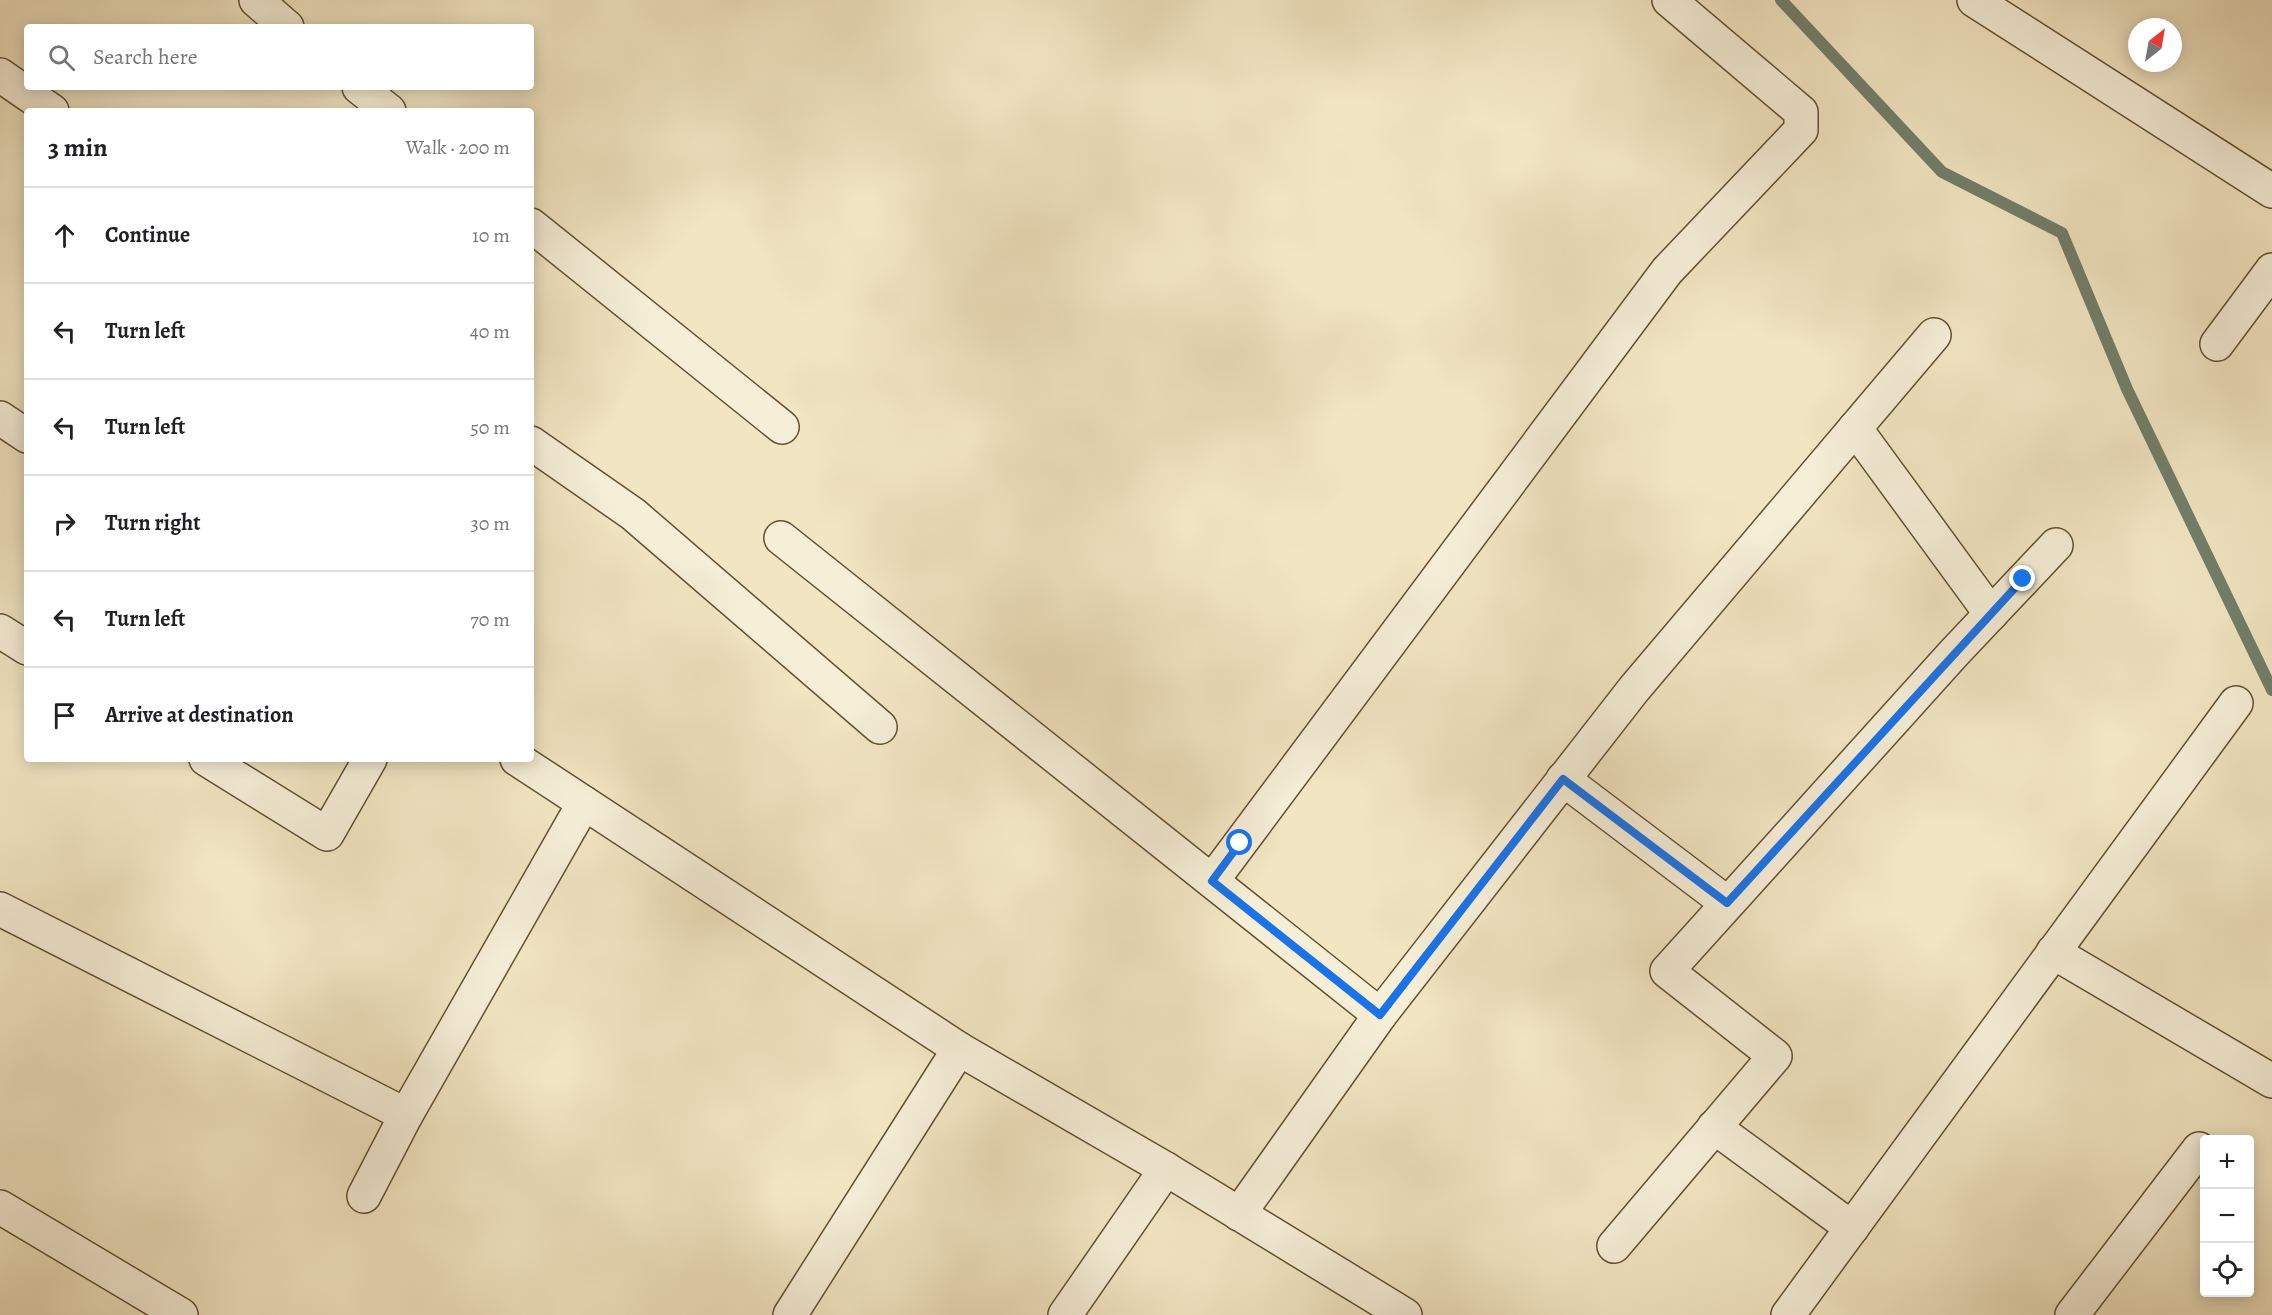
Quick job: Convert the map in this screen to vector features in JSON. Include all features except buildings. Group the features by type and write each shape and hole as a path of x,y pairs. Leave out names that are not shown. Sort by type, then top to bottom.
{"street":[{"path":"256,0 284,24"},
{"path":"1212,881 1667,271 1801,130 1801,112 1669,0"},
{"path":"1974,0 2272,191"},
{"path":"0,75 48,108"},
{"path":"363,90 385,108"},
{"path":"534,227 782,426"},
{"path":"2217,344 2272,270"},
{"path":"1239,1214 1380,1015 1634,688 1934,336"},
{"path":"0,418 24,434"},
{"path":"1855,428 1991,614"},
{"path":"534,445 633,514 880,727"},
{"path":"781,538 1380,1015"},
{"path":"1614,1246 1775,1056 1667,971 2056,545"},
{"path":"0,631 24,646"},
{"path":"1788,1315 2236,703"},
{"path":"211,762 327,834 368,762"},
{"path":"522,762 959,1049 1166,1170 1405,1315"},
{"path":"1563,779 1727,903"},
{"path":"364,1196 406,1115 584,803"},
{"path":"0,909 406,1115"},
{"path":"2053,952 2272,1081"},
{"path":"790,1315 959,1049"},
{"path":"1714,1127 1852,1228"},
{"path":"2072,1315 2199,1149"},
{"path":"1065,1315 1166,1170"},
{"path":"0,1207 181,1315"}],"waterway":[{"path":"1781,0 1942,172 2062,233 2127,389 2272,690"}],"route":[{"path":"1240,843 1212,881 1380,1015 1563,779 1727,903 2023,579"}]}
